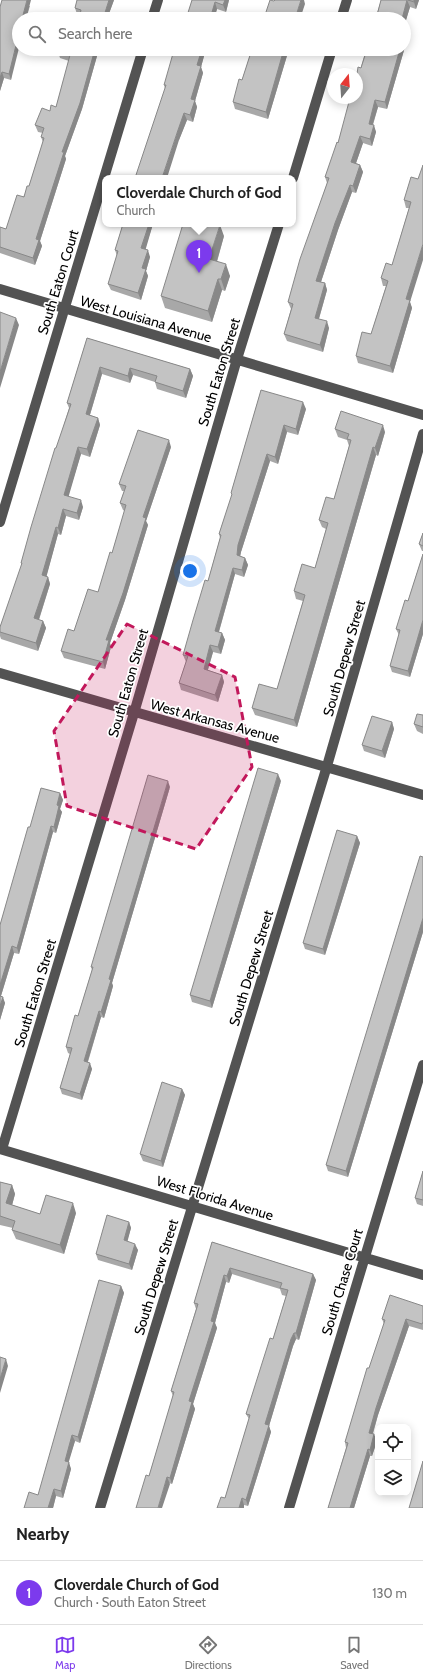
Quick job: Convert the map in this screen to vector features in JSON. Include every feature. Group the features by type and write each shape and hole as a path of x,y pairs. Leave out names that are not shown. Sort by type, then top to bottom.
{"street":[{"path":"154,12 158,0"},
{"path":"343,12 347,0"},
{"name":"South Eaton Court","path":"105,175 141,56"},
{"path":"294,175 330,56"},
{"name":"South Eaton Court","path":"0,522 102,184"},
{"name":"South Eaton Street","path":"1,1149 134,713 277,227"},
{"name":"West Louisiana Avenue","path":"0,289 423,415"},
{"name":"South Depew Street","path":"100,1508 327,766 423,434"},
{"name":"West Arkansas Avenue","path":"0,673 134,713 327,766 423,795"},
{"name":"South Chase Court","path":"289,1508 423,1065"},
{"name":"West Florida Avenue","path":"1,1149 423,1275"}],"highlighted area":[{"path":"127,624 235,677 252,767 196,849 67,806 54,731"}],"building":[{"path":"2,0 27,0 24,12 12,12 12,56 13,56 9,74 2,72 0,78 0,7"},
{"path":"77,0 109,0 105,12 81,12 81,10 75,8"},
{"path":"192,0 225,0 223,5 215,2 212,12 188,12"},
{"path":"270,0 301,0 297,12 266,12"},
{"path":"381,0 407,0 404,12 378,12"},
{"path":"70,56 93,56 80,103 62,152 64,152 36,239 39,240 33,258 0,247 0,227 6,229 17,195 24,197 27,186 29,186 44,138 41,137 44,128 35,125 42,108 50,111 51,105 56,107"},
{"path":"172,56 200,56 197,65 201,66 191,99 195,100 190,115 184,113 163,175 136,175 166,85 164,85"},
{"path":"250,56 282,56 266,112 233,102 239,79 242,80"},
{"path":"365,56 398,56 385,102 375,100 369,124 374,125 370,139 360,136 351,162 360,165 353,186 350,185 335,223 316,281 325,283 315,318 327,321 320,345 284,334 293,304 288,302 300,259 329,178 325,177 337,142 338,143 348,104 363,104 363,68 361,68"},
{"path":"423,165 423,244 406,299 410,300 390,366 356,356 362,332 371,334 388,281 381,278 386,263 392,265 411,202 404,200 411,177 418,179"},
{"path":"122,227 148,227 141,248 148,250 142,268 146,269 138,293 108,284 118,251 115,250"},
{"path":"182,227 219,227 209,259 226,264 221,279 218,279 208,311 161,296"},
{"path":"0,312 16,318 0,372"},
{"path":"87,338 190,369 183,391 155,382 157,376 130,368 128,376 100,367 86,414 98,418 87,449 78,447 64,495 81,500 77,513 63,509 58,528 56,527 42,575 48,577 34,618 43,621 36,643 0,632 0,627 22,563 31,527 55,448 71,404 67,403"},
{"path":"261,390 303,402 296,429 284,425 275,457 267,454 238,545 237,555 245,558 242,570 233,568 215,631 222,633 218,647 210,645 204,669 222,675 215,695 179,683 188,656 183,655 205,580 208,581 221,535 219,534 232,494 231,493"},
{"path":"341,411 383,425 375,448 373,447 294,720 252,708 259,684 277,689 305,595 294,591 302,564 315,568 328,523 319,520 326,497 334,499 351,440 347,439 349,434 335,429"},
{"path":"138,430 169,440 143,517 146,518 123,593 106,640 109,640 103,662 61,651 68,629 74,631 88,589 98,592 110,552 112,553 126,505 120,503 126,486 119,484"},
{"path":"423,533 423,546 419,544"},
{"path":"423,554 423,620 408,671 390,666 400,630 396,629 405,600 408,601"},
{"path":"417,714 423,715 423,727 414,724"},
{"path":"372,716 392,722 382,751 362,745"},
{"path":"258,768 278,774 210,1001 190,995"},
{"path":"148,775 168,781 109,979 111,980 101,1012 99,1011 84,1061 90,1063 80,1094 60,1088 72,1048 66,1047 75,1015 78,1016 93,967 91,967"},
{"path":"41,788 60,793 57,805 59,806 54,827 51,826 17,948 12,946 0,985 0,925 28,827 30,827"},
{"path":"337,830 357,836 323,949 303,943"},
{"path":"420,856 423,857 423,918 346,1171 326,1165"},
{"path":"0,996 3,997 0,1006"},
{"path":"162,1082 182,1089 161,1161 140,1154"},
{"path":"423,1171 423,1200 415,1198"},
{"path":"0,1182 12,1185 6,1203 40,1214 46,1195 73,1203 60,1245 12,1230 15,1221 0,1216"},
{"path":"107,1215 129,1222 124,1240 135,1244 129,1264 96,1254"},
{"path":"212,1242 313,1274 296,1333 294,1333 291,1339 265,1424 269,1425 246,1500 242,1498 239,1508 217,1508 221,1497 225,1498 250,1415 246,1414 270,1338 273,1339 288,1290 280,1288 282,1283 230,1268 227,1276 224,1275 211,1321 214,1322 189,1401 192,1402 170,1478 167,1477 158,1508 136,1508 146,1475 149,1476 174,1392 171,1391 198,1304 194,1303"},
{"path":"99,1280 121,1286 78,1437 72,1435 65,1461 69,1462 61,1491 54,1489 48,1508 24,1508 29,1492 38,1495"},
{"path":"390,1295 423,1306 423,1322 422,1324 406,1319 376,1408 369,1433 374,1434 370,1450 368,1449 350,1508 328,1508 348,1443 345,1442 367,1368 369,1368 385,1320 382,1319"},
{"path":"0,1357 6,1359 0,1379"},
{"path":"423,1461 423,1508 409,1508"}],"place":[{"name":"Cloverdale Church of God","path":"199,273"}]}
